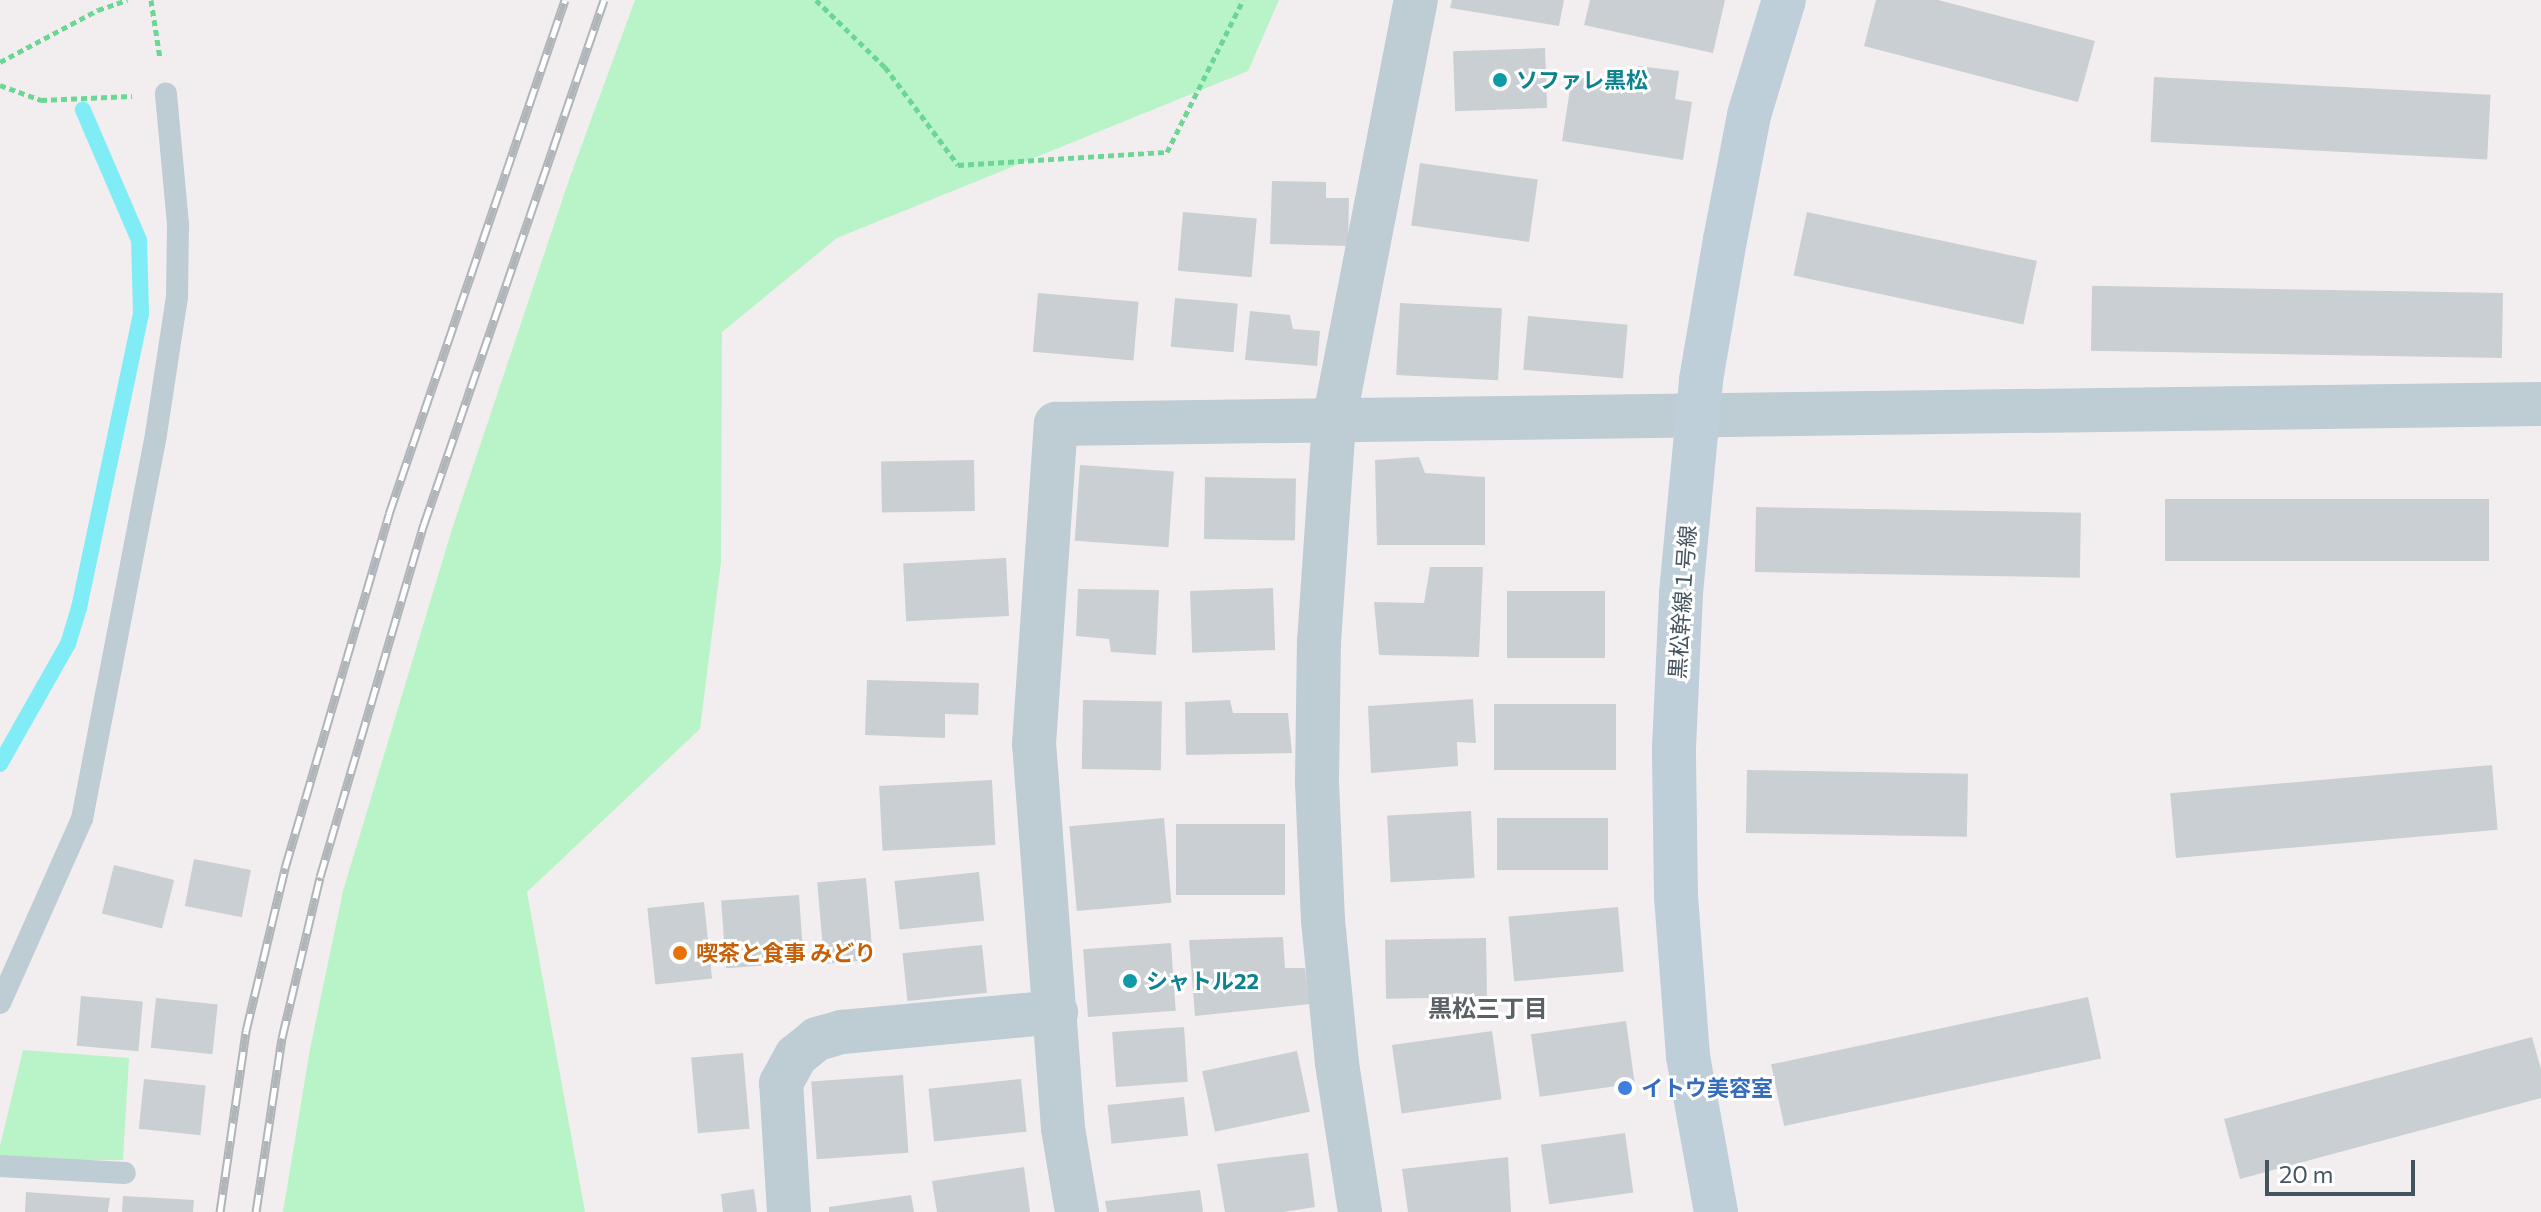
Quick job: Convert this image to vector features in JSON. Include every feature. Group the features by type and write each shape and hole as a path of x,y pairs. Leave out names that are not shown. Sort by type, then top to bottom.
{"street":[{"path":"1360,1212 1337,1063 1323,920 1317,782 1319,642 1334,421 1416,0"},
{"name":"黒松幹線１号線","path":"1716,1212 1688,1056 1676,897 1674,748 1679,624 1698,416 1725,240 1746,131 1784,0"},
{"path":"1077,1212 1063,1128 1034,744 1056,424 2541,404"},
{"path":"789,1212 781,1083 796,1056 817,1039 842,1032 1056,1012"}],"lane":[{"path":"0,1003 82,819 156,434 177,297 178,224 166,94"},
{"path":"0,1166 125,1173"}],"path":[{"path":"0,62 98,10 127,0"},
{"path":"0,85 41,100 166,94 151,0"},
{"path":"816,0 885,67 958,165 1167,152 1243,0"}],"green space":[{"path":"635,0 1279,0 1248,71 837,238 722,332 721,562 700,729 527,892 585,1212 283,1212 310,1049 343,891 452,529 570,177"},
{"path":"23,1050 129,1058 123,1160 0,1160 0,1146"}],"building":[{"path":"1452,0 1564,0 1559,26 1450,8"},
{"path":"1590,0 1725,0 1713,53 1584,25"},
{"path":"1876,0 1938,0 2095,41 2078,102 1864,46"},
{"name":"ソファレ黒松","path":"1545,48 1547,108 1455,111 1453,51"},
{"path":"1638,66 1679,71 1675,99 1692,102 1683,160 1562,141 1572,76 1635,86"},
{"path":"2154,77 2491,95 2487,160 2151,142"},
{"path":"1420,163 1538,180 1529,242 1411,225"},
{"path":"1272,181 1326,182 1326,198 1349,198 1348,246 1270,244"},
{"path":"1183,212 1257,218 1252,277 1178,271"},
{"path":"1807,212 2037,261 2023,324 1793,276"},
{"path":"2092,286 2503,293 2502,358 2091,351"},
{"path":"1038,293 1139,302 1133,361 1033,352"},
{"path":"1175,298 1238,303 1233,352 1171,347"},
{"path":"1400,303 1502,308 1498,380 1396,375"},
{"path":"1250,311 1290,315 1293,329 1320,331 1317,366 1245,360"},
{"path":"1528,316 1628,325 1623,379 1523,370"},
{"path":"1419,457 1425,473 1485,477 1485,545 1377,545 1375,460"},
{"path":"974,460 975,511 882,513 881,462"},
{"path":"1080,465 1174,472 1168,547 1075,541"},
{"path":"1205,477 1296,479 1295,541 1204,539"},
{"path":"2165,499 2489,499 2489,561 2165,561"},
{"path":"1756,507 2081,513 2080,578 1755,572"},
{"path":"1006,558 1009,616 906,621 903,563"},
{"path":"1430,567 1483,567 1479,657 1379,655 1374,602 1424,603"},
{"path":"1273,588 1275,650 1192,653 1190,591"},
{"path":"1078,589 1159,590 1156,655 1111,652 1109,639 1076,636"},
{"path":"1507,591 1605,591 1605,658 1507,658"},
{"path":"867,680 979,683 978,715 945,714 945,738 865,735"},
{"path":"1473,699 1476,743 1457,742 1458,766 1371,773 1368,706"},
{"path":"1083,700 1162,701 1161,770 1082,769"},
{"path":"1230,700 1233,713 1288,713 1292,753 1186,755 1185,702"},
{"path":"1494,704 1616,704 1616,770 1494,770"},
{"path":"2492,765 2498,830 2176,858 2170,793"},
{"path":"1747,770 1968,774 1967,837 1746,833"},
{"path":"992,780 995,845 883,851 879,786"},
{"path":"1471,811 1475,878 1391,882 1387,815"},
{"path":"1164,818 1171,903 1077,911 1069,826"},
{"path":"1497,818 1608,818 1608,870 1497,870"},
{"path":"1176,824 1285,824 1285,895 1176,895"},
{"path":"194,859 251,870 242,917 185,906"},
{"path":"114,865 174,880 162,929 102,914"},
{"path":"979,872 984,921 900,930 894,881"},
{"path":"866,878 873,960 824,964 817,882"},
{"path":"799,895 804,963 726,968 721,900"},
{"path":"704,902 712,979 655,985 647,908"},
{"path":"1618,907 1624,972 1514,981 1508,917"},
{"path":"1283,937 1285,968 1305,968 1310,1004 1195,1016 1189,940"},
{"path":"1486,938 1487,997 1386,999 1385,940"},
{"name":"シャトル22","path":"1171,943 1176,1011 1088,1017 1083,949"},
{"path":"982,945 987,993 907,1001 902,953"},
{"path":"81,996 143,1001 138,1051 77,1046"},
{"path":"2088,997 2101,1059 1784,1126 1771,1064"},
{"path":"156,998 218,1004 212,1054 151,1048"},
{"path":"1626,1021 1635,1083 1540,1097 1531,1034"},
{"path":"1184,1027 1188,1082 1116,1087 1112,1032"},
{"path":"1492,1031 1502,1099 1402,1113 1392,1045"},
{"path":"2532,1037 2541,1069 2541,1098 2240,1179 2224,1119"},
{"path":"1297,1051 1310,1112 1215,1132 1202,1071"},
{"path":"743,1053 750,1129 698,1133 691,1058"},
{"path":"903,1075 908,1153 817,1159 811,1081"},
{"path":"144,1079 206,1085 200,1135 139,1129"},
{"path":"1021,1079 1027,1132 934,1141 929,1089"},
{"path":"1184,1097 1188,1136 1111,1144 1107,1105"},
{"path":"1625,1133 1633,1192 1549,1204 1541,1145"},
{"path":"1308,1153 1315,1207 1284,1212 1225,1212 1217,1164"},
{"path":"1508,1157 1511,1212 1408,1212 1402,1169"},
{"path":"1024,1167 1030,1212 937,1212 932,1181"},
{"path":"754,1189 757,1212 723,1212 721,1194"},
{"path":"1200,1190 1203,1212 1107,1212 1105,1201"},
{"path":"26,1192 110,1198 108,1212 25,1212"},
{"path":"911,1195 914,1212 829,1212 829,1207"},
{"path":"123,1196 194,1200 193,1212 122,1212"}],"waterway":[{"path":"0,764 68,644 79,608 141,314 139,240 83,110"}],"railway":[{"path":"220,1212 246,1031 285,868 389,514 565,0"},
{"path":"256,1212 282,1038 320,877 424,524 604,0"}],"place":[{"name":"ソファレ黒松","path":"1500,80"},
{"name":"喫茶と食事 みどり","path":"680,953"},
{"name":"シャトル22","path":"1130,981"},
{"name":"イトウ美容室","path":"1625,1088"}],"district":[{"name":"黒松三丁目","path":"1488,1008"}]}
